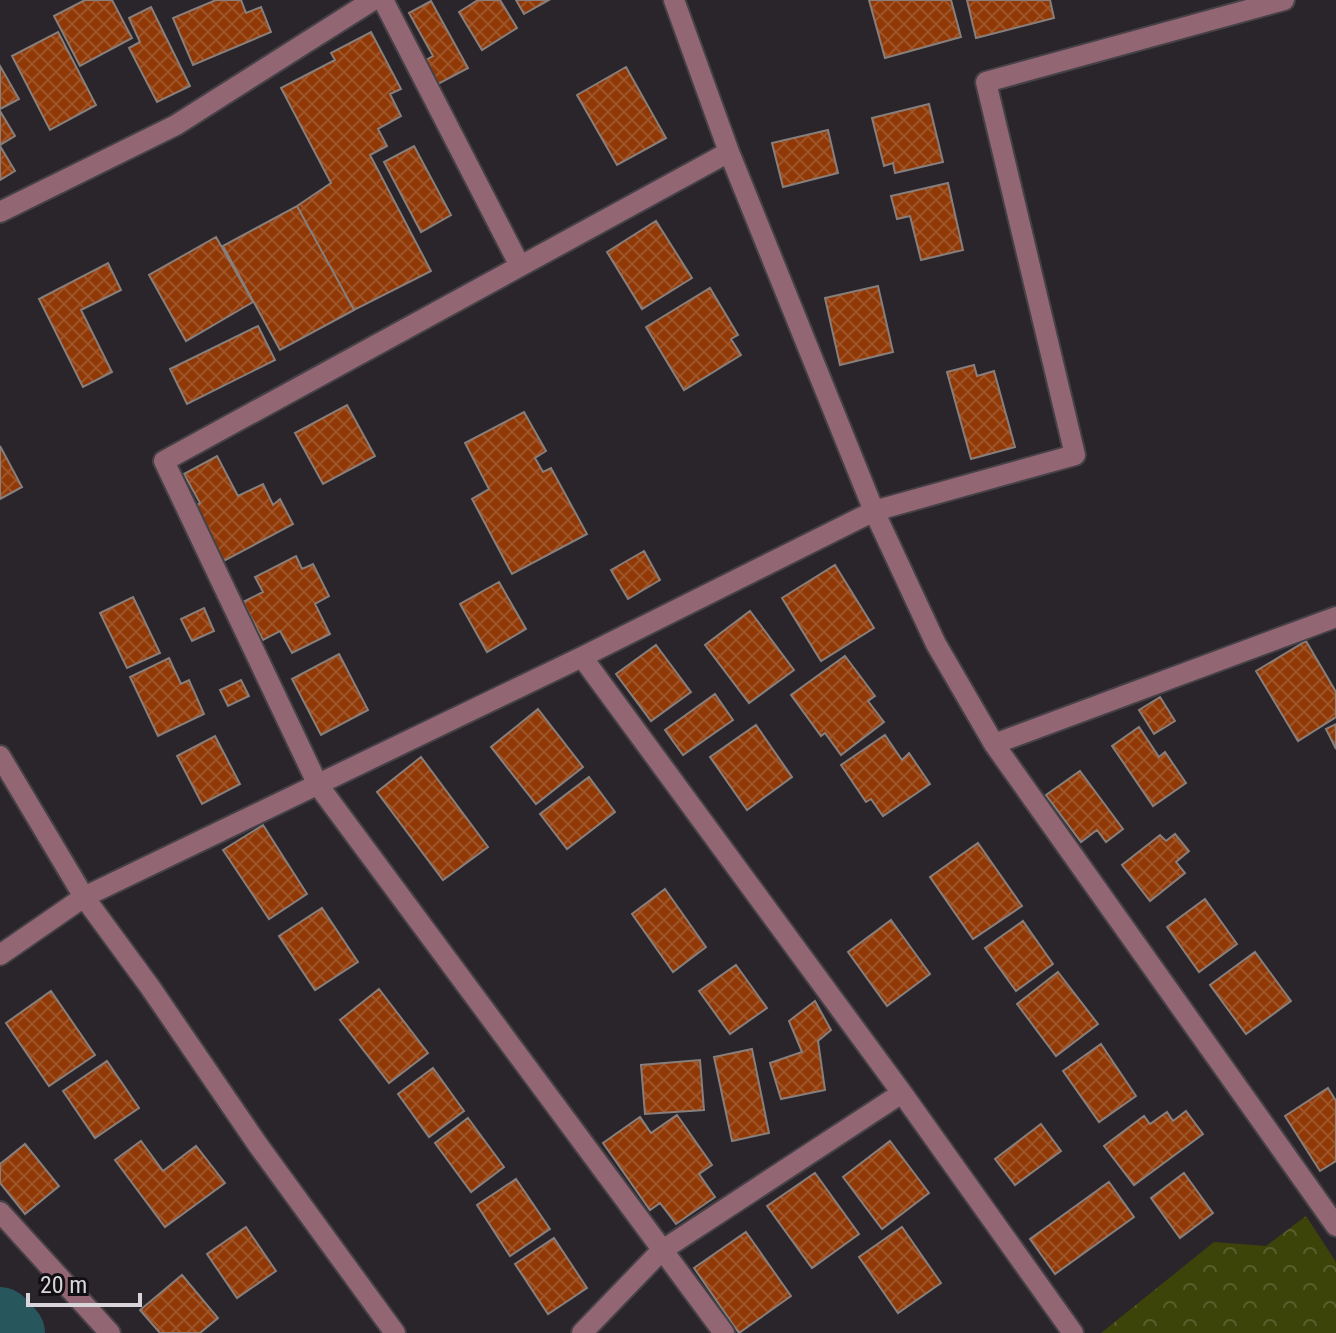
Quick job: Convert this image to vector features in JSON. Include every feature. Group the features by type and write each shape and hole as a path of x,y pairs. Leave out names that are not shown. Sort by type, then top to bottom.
{"street":[{"path":"0,212 176,125 373,0"},
{"path":"383,0 520,266"},
{"path":"674,0 729,152 874,511 936,644 994,744 1329,1198 1336,1226"},
{"path":"0,955 84,897 582,657 874,511 1075,455 986,82 1284,0"},
{"path":"724,1333 318,785 164,461 729,152"},
{"path":"994,744 1336,617"},
{"path":"582,657 902,1093 1073,1333"},
{"path":"0,756 84,897 395,1333"},
{"path":"582,1333 661,1251 902,1093"},
{"path":"0,1212 110,1333"}],"green space":[{"path":"1306,1216 1336,1262 1336,1333 1101,1333 1214,1242 1266,1246"}],"building":[{"path":"85,0 112,0 132,38 80,66 54,16"},
{"path":"216,0 241,0 246,13 261,7 271,32 193,65 173,18"},
{"path":"478,0 500,0 517,28 482,50 459,12"},
{"path":"516,0 549,0 524,14"},
{"path":"869,0 951,0 961,37 885,58"},
{"path":"967,0 1050,0 1054,18 976,38"},
{"path":"431,1 468,68 438,84 424,61 433,56 409,13"},
{"path":"151,7 190,86 157,102 129,48 140,42 129,18"},
{"path":"58,32 96,105 50,130 12,56"},
{"path":"371,32 401,89 390,94 401,116 378,129 387,146 370,155 431,271 354,310 297,206 331,183 281,88 335,60 331,53"},
{"path":"0,66 19,99 0,109"},
{"path":"626,67 666,138 617,165 577,95"},
{"path":"929,104 943,162 895,173 893,163 884,166 872,118"},
{"path":"0,111 15,136 0,145"},
{"path":"828,130 838,173 783,187 772,143"},
{"path":"0,146 15,171 0,180"},
{"path":"414,146 451,215 421,232 384,162"},
{"path":"948,183 963,250 921,260 910,216 897,219 891,196"},
{"path":"297,206 354,310 280,350 223,246"},
{"path":"656,221 692,278 642,309 607,252"},
{"path":"216,237 253,302 186,341 149,275"},
{"path":"108,263 121,290 81,310 112,372 83,387 39,299"},
{"path":"878,286 893,352 840,365 825,298"},
{"path":"710,288 738,335 731,339 741,355 684,390 646,327"},
{"path":"258,326 275,360 187,404 170,369"},
{"path":"974,365 977,376 994,371 1015,447 971,459 947,372"},
{"path":"347,405 375,456 323,484 295,433"},
{"path":"524,412 546,451 535,458 543,472 551,468 587,534 512,574 472,499 489,489 465,443"},
{"path":"0,446 22,487 0,499"},
{"path":"217,456 238,496 263,484 273,505 280,499 293,524 220,563 191,508 200,503 184,474"},
{"path":"644,551 660,580 628,599 611,570"},
{"path":"296,556 302,569 313,564 329,596 315,604 330,634 292,653 280,631 263,640 243,602 263,592 255,577"},
{"path":"835,565 874,628 821,661 782,598"},
{"path":"499,582 526,629 487,652 460,604"},
{"path":"133,597 160,653 127,668 100,613"},
{"path":"204,608 214,631 192,641 181,619"},
{"path":"750,611 794,670 749,703 705,645"},
{"path":"1306,641 1336,692 1336,717 1298,741 1256,671"},
{"path":"656,645 691,692 651,721 616,674"},
{"path":"339,654 368,710 321,735 292,679"},
{"path":"845,656 875,696 868,701 884,722 841,755 825,733 821,736 791,695"},
{"path":"169,658 181,684 189,680 204,714 158,736 130,677"},
{"path":"241,680 249,696 228,706 220,690"},
{"path":"715,694 733,720 683,755 665,730"},
{"path":"1160,697 1175,721 1154,734 1139,710"},
{"path":"538,709 583,767 536,804 491,747"},
{"path":"1336,724 1336,749 1326,729"},
{"path":"756,725 792,777 747,810 710,757"},
{"path":"1139,727 1159,757 1165,752 1186,783 1153,806 1112,746"},
{"path":"885,735 902,760 909,753 930,784 883,816 871,799 866,802 841,765"},
{"path":"215,736 240,784 202,804 177,756"},
{"path":"421,757 488,847 443,880 377,792"},
{"path":"1080,771 1123,829 1106,842 1097,830 1081,842 1046,795"},
{"path":"589,777 615,812 567,849 540,814"},
{"path":"263,825 307,894 269,919 223,850"},
{"path":"1175,834 1189,851 1176,862 1185,873 1150,901 1122,865 1160,835 1166,841"},
{"path":"978,843 1022,906 973,939 930,877"},
{"path":"665,889 706,947 673,972 632,914"},
{"path":"1205,899 1237,944 1199,972 1167,927"},
{"path":"322,908 358,962 315,990 279,936"},
{"path":"891,920 930,974 887,1006 848,952"},
{"path":"1023,921 1053,964 1016,991 985,948"},
{"path":"1255,952 1291,1001 1246,1034 1210,985"},
{"path":"736,965 767,1008 730,1034 699,991"},
{"path":"1058,972 1098,1024 1056,1056 1017,1004"},
{"path":"379,989 428,1053 389,1083 340,1020"},
{"path":"51,991 95,1055 49,1086 6,1023"},
{"path":"815,1001 831,1030 818,1041 825,1090 781,1099 770,1063 802,1052 789,1021"},
{"path":"1101,1044 1136,1096 1099,1122 1063,1071"},
{"path":"752,1049 769,1133 732,1141 714,1057"},
{"path":"700,1060 704,1110 645,1114 641,1065"},
{"path":"107,1061 139,1108 95,1138 63,1091"},
{"path":"433,1068 464,1111 429,1137 398,1094"},
{"path":"1328,1088 1336,1101 1336,1161 1320,1171 1285,1116"},
{"path":"1186,1111 1203,1134 1134,1185 1104,1146 1144,1116 1150,1124 1167,1112 1173,1121"},
{"path":"677,1115 712,1165 699,1174 715,1197 676,1224 660,1203 650,1210 603,1143 640,1117 651,1133"},
{"path":"468,1118 504,1167 471,1192 435,1143"},
{"path":"1041,1124 1061,1151 1015,1185 995,1159"},
{"path":"141,1141 163,1171 196,1146 225,1183 165,1227 115,1160"},
{"path":"890,1141 929,1193 882,1229 843,1177"},
{"path":"25,1144 59,1186 25,1214 0,1183 0,1164"},
{"path":"815,1173 859,1234 812,1268 767,1206"},
{"path":"1184,1173 1213,1213 1180,1238 1151,1198"},
{"path":"516,1179 550,1229 510,1256 477,1205"},
{"path":"1109,1182 1134,1217 1055,1274 1030,1239"},
{"path":"246,1227 276,1271 237,1298 207,1254"},
{"path":"902,1227 941,1283 898,1313 859,1257"},
{"path":"746,1232 791,1296 739,1333 694,1268"},
{"path":"554,1238 587,1288 548,1314 515,1264"},
{"path":"182,1275 218,1318 200,1333 160,1333 140,1310"}],"waterway":[{"path":"0,1321 11,1333"}]}
